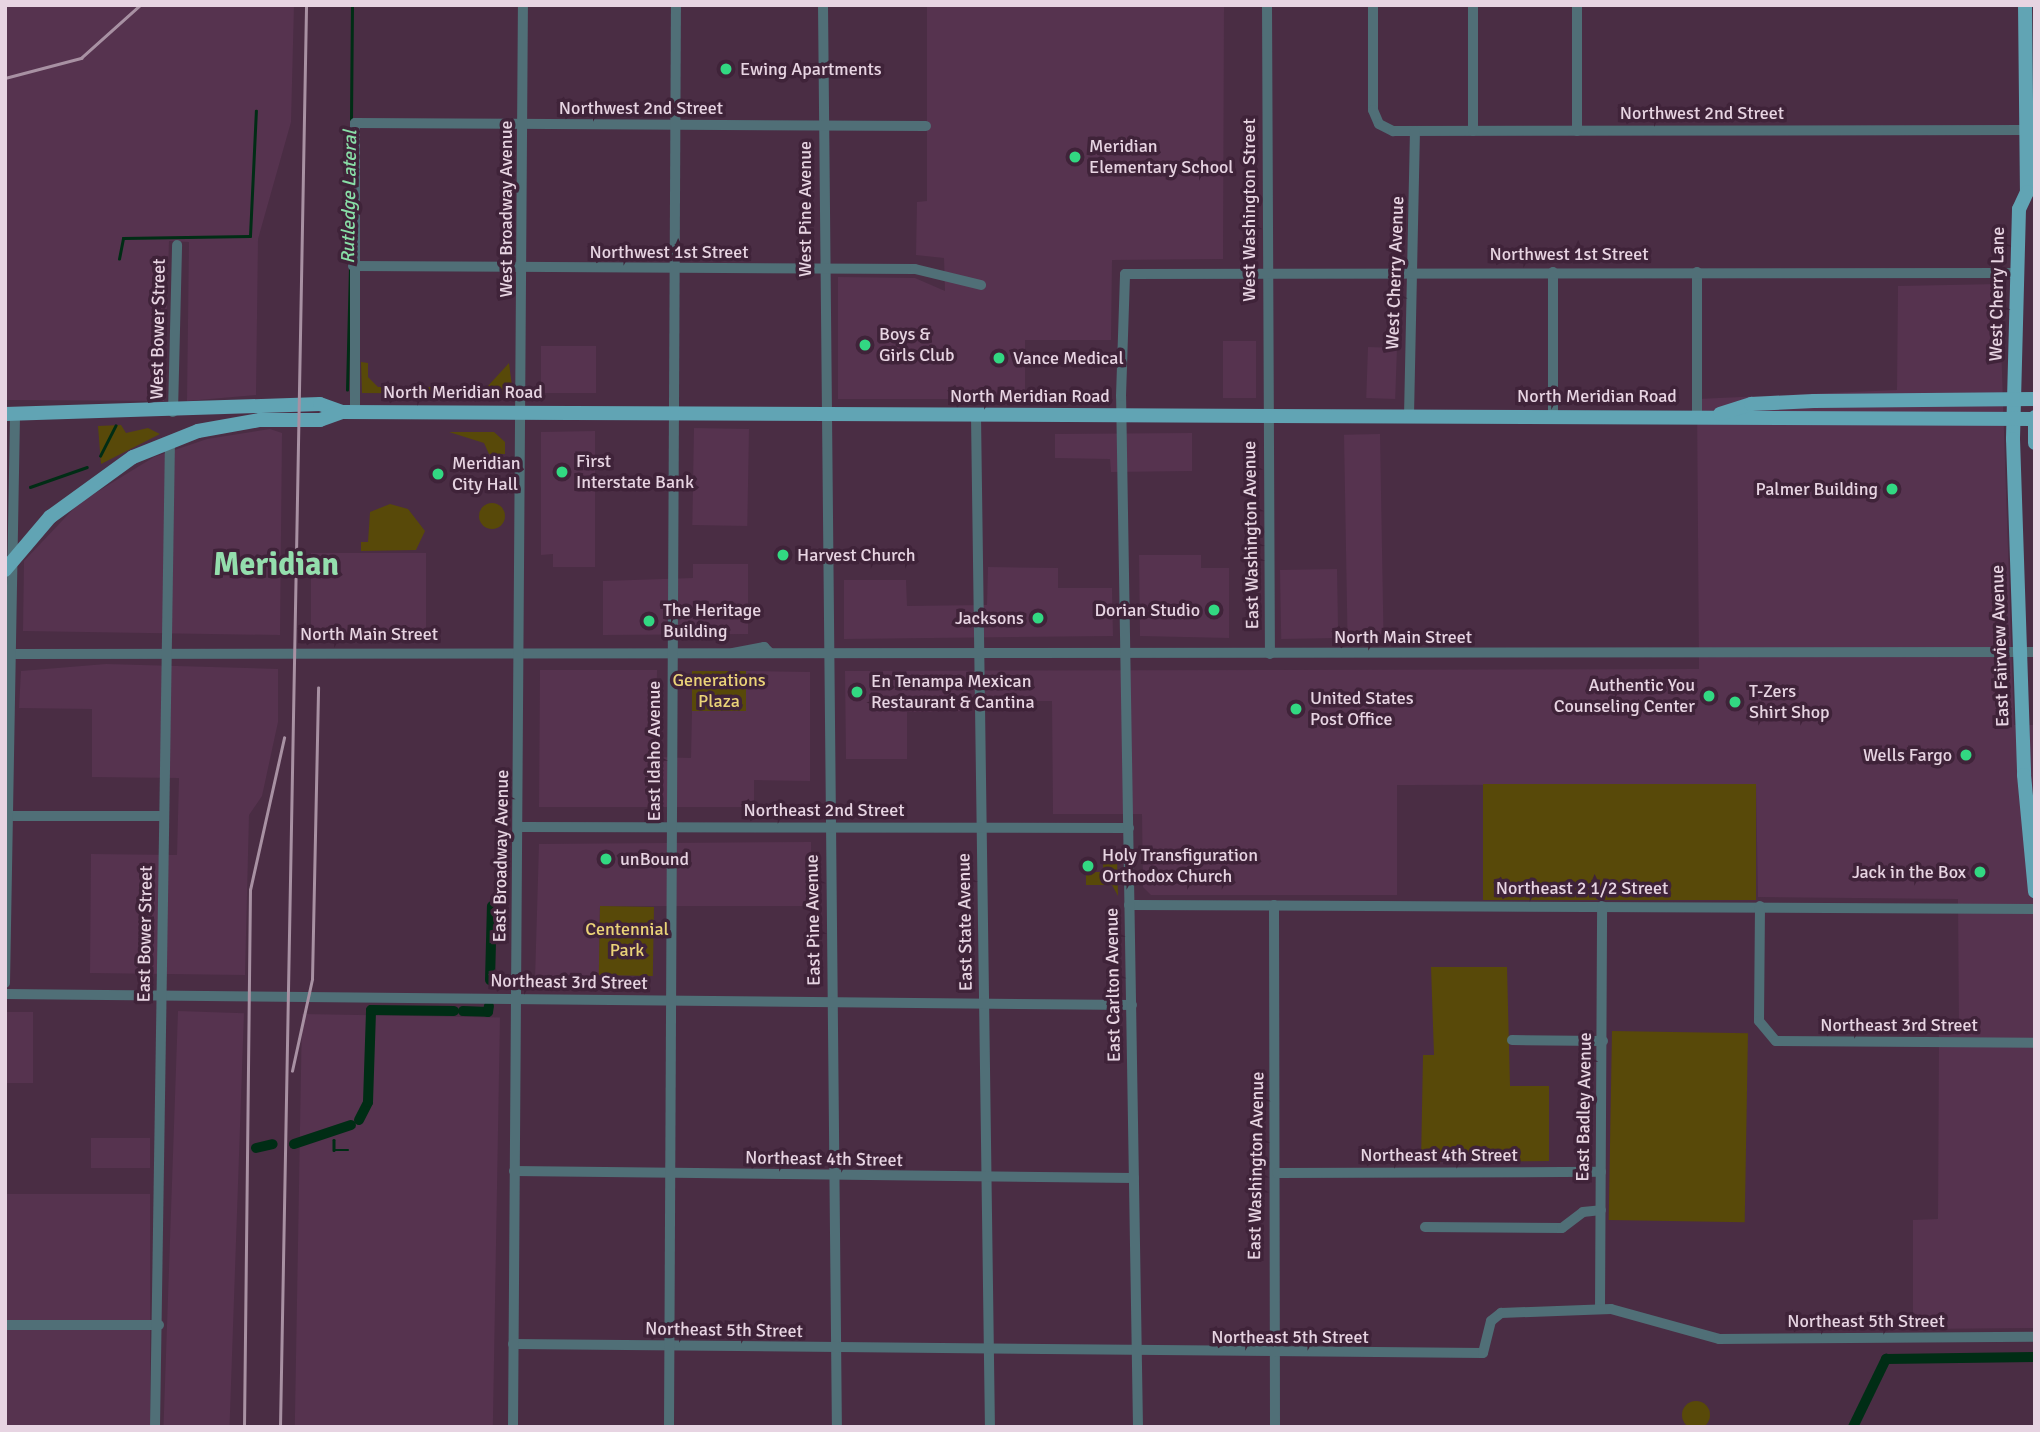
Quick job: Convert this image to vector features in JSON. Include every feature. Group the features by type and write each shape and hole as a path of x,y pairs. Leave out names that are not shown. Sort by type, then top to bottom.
{"main road":[{"name":"West Cherry Lane","path":"2014,399 2015,273 2019,209 2027,192 2028,7"},
{"name":"West Cherry Lane","path":"2027,192 2035,206"},
{"name":"East Fairview Avenue","path":"2014,399 2019,653 2035,891"},
{"name":"North Meridian Road","path":"10,414 173,412 320,404 348,412 976,416 1696,415 1719,414 1751,404 1814,401 2035,399"},
{"name":"North Meridian Road","path":"9,566 91,482 170,441 237,423 320,420 348,412"},
{"name":"North Meridian Road","path":"1719,414 1751,422 2035,418"},
{"path":"2035,418 2035,443"}],"street":[{"name":"West Broadway Avenue","path":"522,412 523,5"},
{"name":"East Idaho Avenue","path":"669,1427 676,5"},
{"name":"West Pine Avenue","path":"823,5 823,413"},
{"name":"West Washington Street","path":"1266,415 1267,5"},
{"name":"Northwest 2nd Street","path":"1373,5 1373,110 1379,124 1415,131 2027,130"},
{"path":"1473,131 1474,5"},
{"path":"1577,5 1577,131"},
{"name":"Northwest 2nd Street","path":"354,266 355,123 523,126 926,126"},
{"name":"West Cherry Avenue","path":"1409,416 1415,131"},
{"name":"West Bower Street","path":"173,412 177,245"},
{"name":"Northwest 1st Street","path":"354,266 822,271 915,269 981,285"},
{"path":"348,412 354,266"},
{"name":"Northwest 1st Street","path":"1125,274 1266,271 2015,273"},
{"path":"1553,272 1553,416"},
{"path":"1696,415 1697,272"},
{"name":"East Carlton Avenue","path":"1125,274 1123,416 1138,1427"},
{"name":"East Broadway Avenue","path":"513,1427 522,412"},
{"name":"East Pine Avenue","path":"823,413 837,1427"},
{"path":"5,982 10,414"},
{"name":"East Washington Avenue","path":"1266,415 1270,654"},
{"name":"East State Avenue","path":"976,416 990,1427"},
{"name":"East Bower Street","path":"155,1427 159,1325 164,816 170,651 170,441"},
{"name":"North Main Street","path":"8,654 170,651 733,653 764,647 770,653 2035,652"},
{"path":"7,816 164,816"},
{"name":"Northeast 2nd Street","path":"519,827 1129,828"},
{"name":"Northeast 2 1/2 Street","path":"1129,905 2035,909"},
{"name":"East Washington Avenue","path":"1274,905 1277,1172 1272,1190 1275,1427"},
{"name":"East Badley Avenue","path":"1600,1309 1602,906"},
{"name":"Northeast 3rd Street","path":"1760,906 1759,1021 1764,1035 1776,1041 2035,1043"},
{"name":"Northeast 3rd Street","path":"5,994 162,993 831,1004 1132,1005"},
{"path":"1512,1040 1602,1041"},
{"name":"Northeast 4th Street","path":"514,1171 834,1177 1134,1178"},
{"name":"Northeast 4th Street","path":"1277,1172 1601,1172"},
{"path":"1425,1227 1562,1228 1583,1212 1601,1210"},
{"name":"Northeast 5th Street","path":"513,1344 1137,1354 1483,1353 1491,1321 1501,1313 1600,1309 1719,1339 2035,1337"},
{"path":"5,1325 159,1325"}],"shaded area":[{"path":"5,5 294,5 291,122 258,239 256,395 187,401 189,242 169,241 164,401 5,400"},
{"name":"Meridian Elementary School","path":"927,5 1224,5 1223,259 1112,260 1111,340 1025,340 1025,399 838,399 838,277 915,278 945,291 944,258 916,255 917,202 927,201"},
{"path":"1999,284 2014,725 2035,725 2035,1328 1913,1329 1913,1220 1938,1219 1939,1035 1959,1034 1958,899 1758,897 1756,784 1397,785 1397,895 1151,895 1143,887 1142,814 1053,814 1052,701 969,701 969,711 907,712 907,759 846,759 845,671 1699,669 1697,399 1897,390 1898,286"},
{"path":"1223,341 1256,341 1256,398 1223,398"},
{"path":"541,346 596,346 596,393 541,393"},
{"path":"1368,347 1397,348 1395,399 1366,398"},
{"path":"694,428 749,429 747,526 692,525"},
{"path":"270,429 282,433 280,635 23,631 24,561 79,503 154,457 207,439"},
{"path":"595,431 595,567 553,567 553,554 541,555 541,432"},
{"path":"1192,433 1192,471 1111,472 1110,459 1055,458 1055,434"},
{"path":"1380,434 1384,638 1348,639 1344,435"},
{"path":"311,553 426,553 426,633 311,633"},
{"path":"1139,555 1201,555 1201,568 1229,568 1229,638 1140,636"},
{"path":"693,564 748,564 748,634 603,635 603,581 693,578"},
{"path":"988,567 1058,568 1058,588 1112,588 1113,636 844,639 844,580 906,580 907,606 987,605"},
{"path":"1337,569 1338,638 1281,639 1280,570"},
{"path":"106,664 278,669 278,722 262,796 249,815 245,975 90,973 91,854 177,855 179,778 92,777 92,709 19,708 21,671"},
{"path":"540,670 657,670 656,757 691,758 692,711 746,711 746,671 810,672 810,781 754,780 754,807 539,807"},
{"path":"811,842 812,906 600,906 599,975 535,979 539,844"},
{"path":"178,1011 244,1013 230,1427 163,1427"},
{"path":"5,1012 33,1012 33,1083 5,1083"},
{"path":"302,1014 500,1017 493,1427 295,1427"},
{"path":"91,1138 150,1138 150,1168 91,1168"},
{"path":"5,1194 150,1194 150,1427 5,1427"}],"green space":[{"path":"361,362 368,363 368,377 378,387 487,387 509,363 512,386 502,394 362,393"},
{"path":"121,425 126,433 148,428 160,434 101,464 98,426"},
{"path":"449,432 494,432 505,442 505,454 489,454 484,443"},
{"path":"492,503 501,507 505,516 501,525 492,529 483,525 479,516 483,507"},
{"path":"390,504 408,509 425,531 416,550 361,551 361,542 368,542 370,512"},
{"name":"Generations Plaza","path":"692,671 746,671 746,711 692,711"},
{"path":"1483,784 1756,784 1756,900 1483,900"},
{"path":"1102,858 1117,858 1118,896 1112,885 1086,885 1086,872 1104,872"},
{"name":"Centennial Park","path":"600,906 654,907 653,976 599,975"},
{"path":"1431,967 1507,967 1510,1086 1549,1086 1549,1161 1421,1162 1423,1055 1434,1055"},
{"path":"1612,1031 1748,1033 1745,1222 1609,1220"},
{"path":"1696,1401 1706,1405 1710,1415 1706,1425 1696,1429 1686,1425 1682,1415 1686,1405"}],"waterway":[{"name":"Rutledge Lateral","path":"351,120 352,5"},
{"path":"119,259 123,238 250,236 256,111"},
{"name":"Rutledge Lateral","path":"347,390 350,267"},
{"path":"100,456 115,426"},
{"path":"30,487 87,467"},
{"path":"490,980 492,906"},
{"path":"463,1011 488,1012 489,1006"},
{"path":"359,1120 368,1102 371,1010 454,1011"},
{"path":"294,1144 351,1125"},
{"path":"334,1140 334,1150 348,1150"},
{"path":"256,1148 273,1144"},
{"path":"1853,1427 1886,1359 2035,1357"}],"railway":[{"path":"5,78 81,58 140,5"},
{"path":"280,1427 306,5"},
{"path":"292,1071 312,979 318,688"},
{"path":"244,1427 250,890 284,738"}],"place":[{"name":"Ewing Apartments","path":"726,69"},
{"name":"Meridian Elementary School","path":"1075,157"},
{"name":"Boys & Girls Club","path":"865,345"},
{"name":"Vance Medical","path":"999,358"},
{"name":"First Interstate Bank","path":"562,472"},
{"name":"Meridian City Hall","path":"438,474"},
{"name":"Palmer Building","path":"1892,489"},
{"name":"Harvest Church","path":"783,555"},
{"name":"Dorian Studio","path":"1214,610"},
{"name":"Jacksons","path":"1038,618"},
{"name":"The Heritage Building","path":"649,621"},
{"name":"En Tenampa Mexican Restaurant & Cantina","path":"857,692"},
{"name":"Authentic You Counseling Center","path":"1709,696"},
{"name":"T-Zers Shirt Shop","path":"1735,702"},
{"name":"United States Post Office","path":"1296,709"},
{"name":"Wells Fargo","path":"1966,755"},
{"name":"unBound","path":"606,859"},
{"name":"Holy Transfiguration Orthodox Church","path":"1088,866"},
{"name":"Jack in the Box","path":"1980,872"}],"district":[{"name":"Meridian","path":"276,565"}]}
